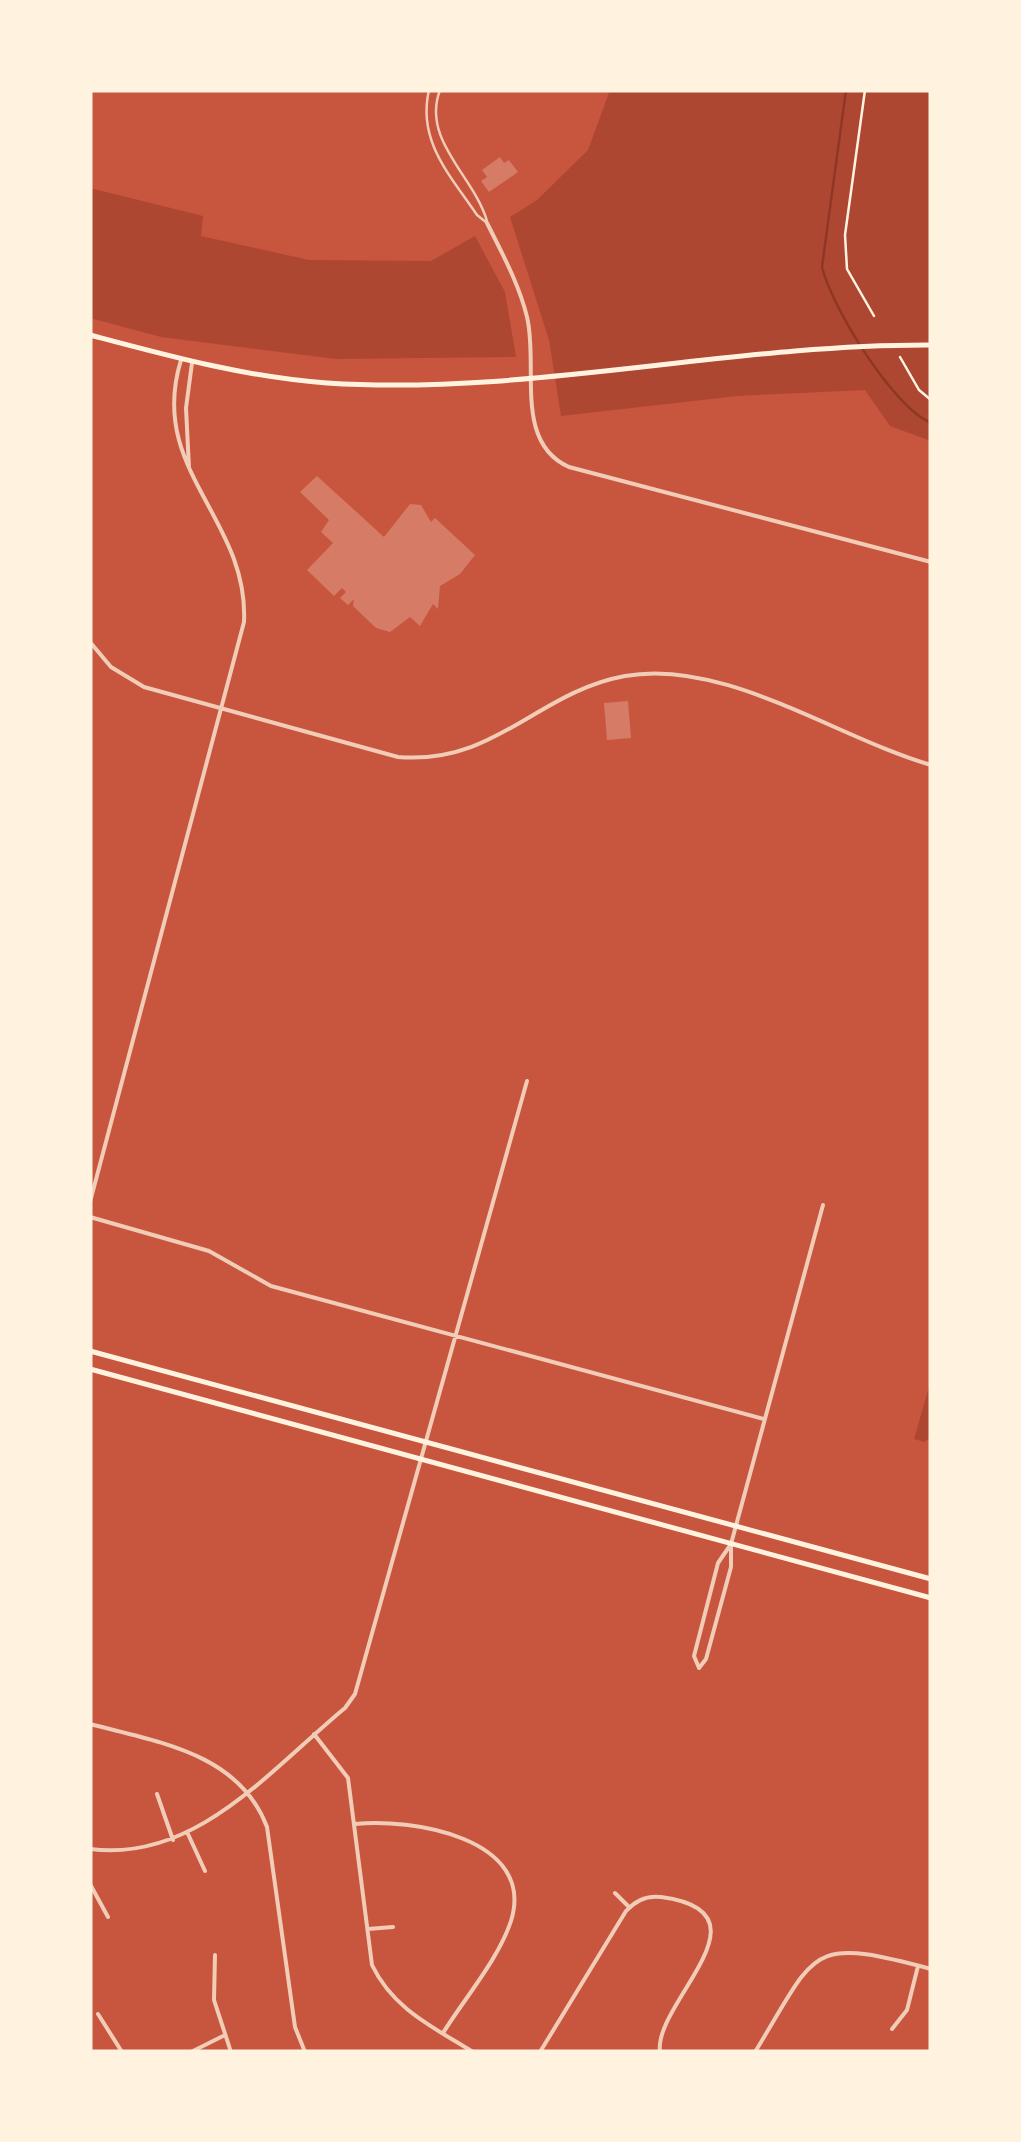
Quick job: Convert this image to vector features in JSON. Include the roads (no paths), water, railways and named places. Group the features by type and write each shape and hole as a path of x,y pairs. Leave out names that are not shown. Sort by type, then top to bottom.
{"main road":[{"path":"90,334 181,360 328,383 453,383 838,346 931,345"},
{"path":"90,1351 931,1579"},
{"path":"90,1369 931,1598"}],"street":[{"path":"487,223 527,318 536,428 546,451 559,462 931,562"},
{"path":"90,1202 242,636 243,592 230,546 180,456 174,430 181,360"},
{"path":"189,468 186,408 192,362"},
{"path":"90,642 110,667 137,684 372,751 422,759 470,750 601,682 657,673 686,674 733,686 841,734 931,766"},
{"path":"90,1849 132,1850 188,1834 248,1790 345,1708 359,1687 527,1081"},
{"path":"731,1544 718,1563 694,1656 699,1668 706,1660 731,1568 735,1528 823,1205"},
{"path":"90,1217 209,1251 271,1286 764,1419"},
{"path":"90,1724 212,1762 248,1790 267,1827 294,2027 305,2052"},
{"path":"314,1734 345,1768 372,1965 388,1994 473,2052"},
{"path":"158,1794 173,1840"},
{"path":"355,1824 397,1821 473,1842 497,1859 508,1877 513,1902 506,1931 443,2033"},
{"path":"188,1834 205,1871"},
{"path":"90,1884 108,1917"},
{"path":"615,1893 629,1908"},
{"path":"540,2052 629,1908 656,1896 686,1904 705,1918 710,1946 663,2028 660,2052"},
{"path":"368,1930 393,1928"},
{"path":"755,2052 803,1974 828,1954 855,1950 931,1969"},
{"path":"215,1955 214,1993 223,2036 231,2052"},
{"path":"892,2029 906,2010 918,1966"},
{"path":"98,2014 122,2052"},
{"path":"191,2052 223,2036"}],"lane":[{"path":"428,90 425,128 432,149 477,215 487,223"},
{"path":"440,90 436,113 440,136 478,196 487,223"}],"waterway":[{"path":"846,90 822,267 851,330 882,377 899,398 931,423"}]}
